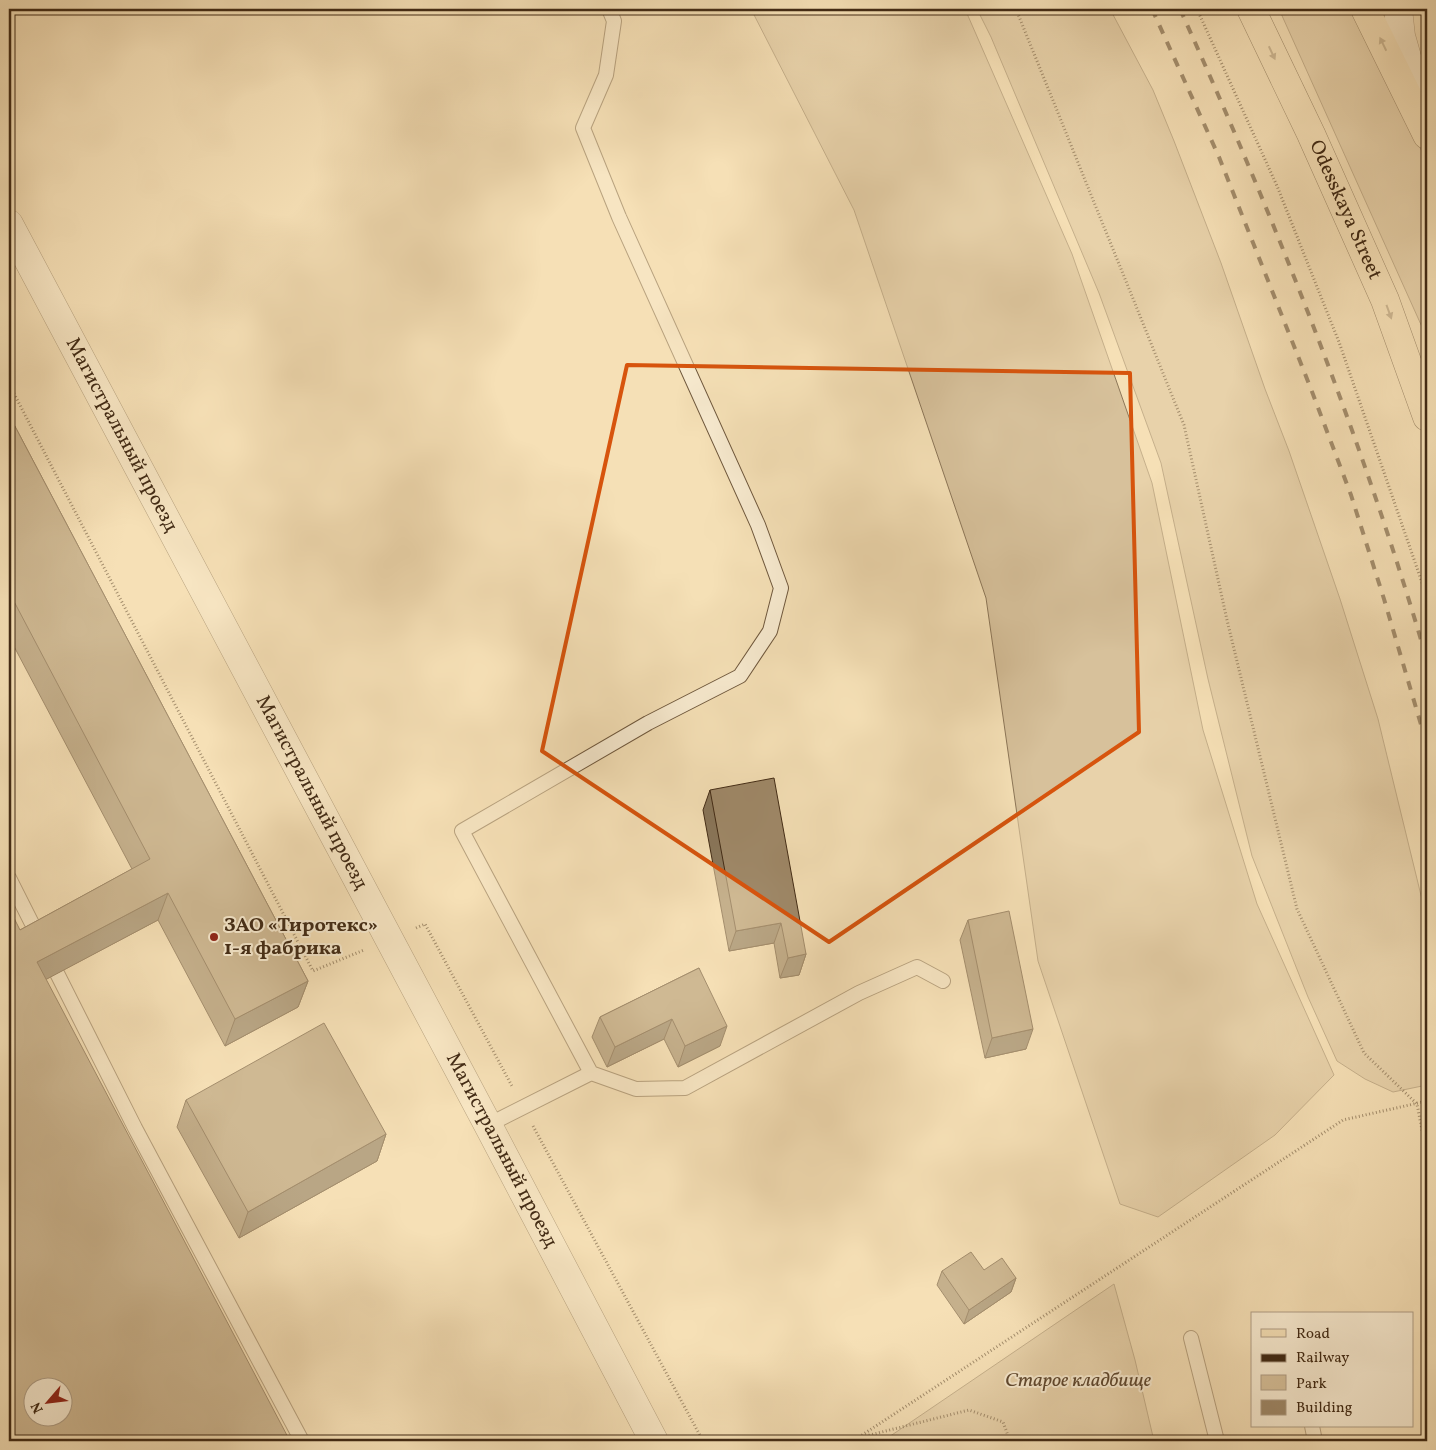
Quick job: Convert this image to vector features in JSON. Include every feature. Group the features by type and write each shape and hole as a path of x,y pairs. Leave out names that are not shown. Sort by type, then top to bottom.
{"main road":[{"name":"Odesskaya Street","path":"1251,9 1311,134 1385,300 1427,417"},
{"path":"1365,9 1427,135"}],"street":[{"path":"1398,9 1401,36 1427,123"},
{"name":"Магистральный проезд","path":"9,224 654,1441"}],"lane":[{"path":"609,9 614,21 606,76 583,128 619,217 758,524 781,588 770,631 740,676 648,723 462,831 591,1073 636,1089 685,1088 859,994 917,967 943,981"},
{"path":"9,878 135,1128 302,1441"},
{"path":"488,1125 591,1073"},
{"path":"1191,1338 1217,1441"},
{"path":"1312,1428 1315,1441"}],"path":[{"path":"1016,9 1184,425 1227,620 1297,909 1364,1053 1417,1104 1427,1156"},
{"path":"1197,9 1277,186 1339,342 1427,597"},
{"path":"858,1439 1343,1120 1427,1101"},
{"path":"853,1441 969,1410 1003,1422 1010,1441"}],"highlighted area":[{"path":"627,365 1130,373 1139,732 829,942 542,751"}],"green space":[{"path":"751,9 965,9 1072,254 1152,483 1203,730 1257,904 1334,1075 1275,1135 1158,1217 1120,1204 1038,961 986,598 854,210"},
{"path":"977,9 1110,9 1153,90 1221,263 1289,451 1340,599 1378,719 1427,920 1427,1085 1393,1092 1365,1079 1337,1061 1308,997 1252,856 1208,679 1161,463 1099,293 991,37"},
{"path":"1279,9 1353,9 1427,162 1427,338"},
{"name":"Старое кладбище","path":"1114,1284 1135,1360 1154,1441 883,1441"}],"building":[{"name":"ЗАО «Тиротекс» 1-я фабрика","path":"9,415 308,981 235,1019 168,893 37,962 290,1441 9,1441 9,908 20,930 150,859 9,592"},
{"path":"774,778 806,954 788,958 781,923 736,931 710,790"},
{"path":"1009,911 1033,1029 992,1038 968,920"},
{"path":"699,968 727,1026 685,1046 672,1019 615,1047 600,1017"},
{"path":"324,1023 386,1134 248,1212 186,1100"},
{"path":"971,1252 984,1270 1002,1258 1016,1278 969,1310 942,1271"}],"railway":[{"path":"1152,9 1219,157 1351,495 1427,745"},
{"path":"1180,9 1250,168 1315,330 1374,494 1427,660"}],"place":[{"name":"ЗАО «Тиротекс» 1-я фабрика","path":"214,937"}]}
